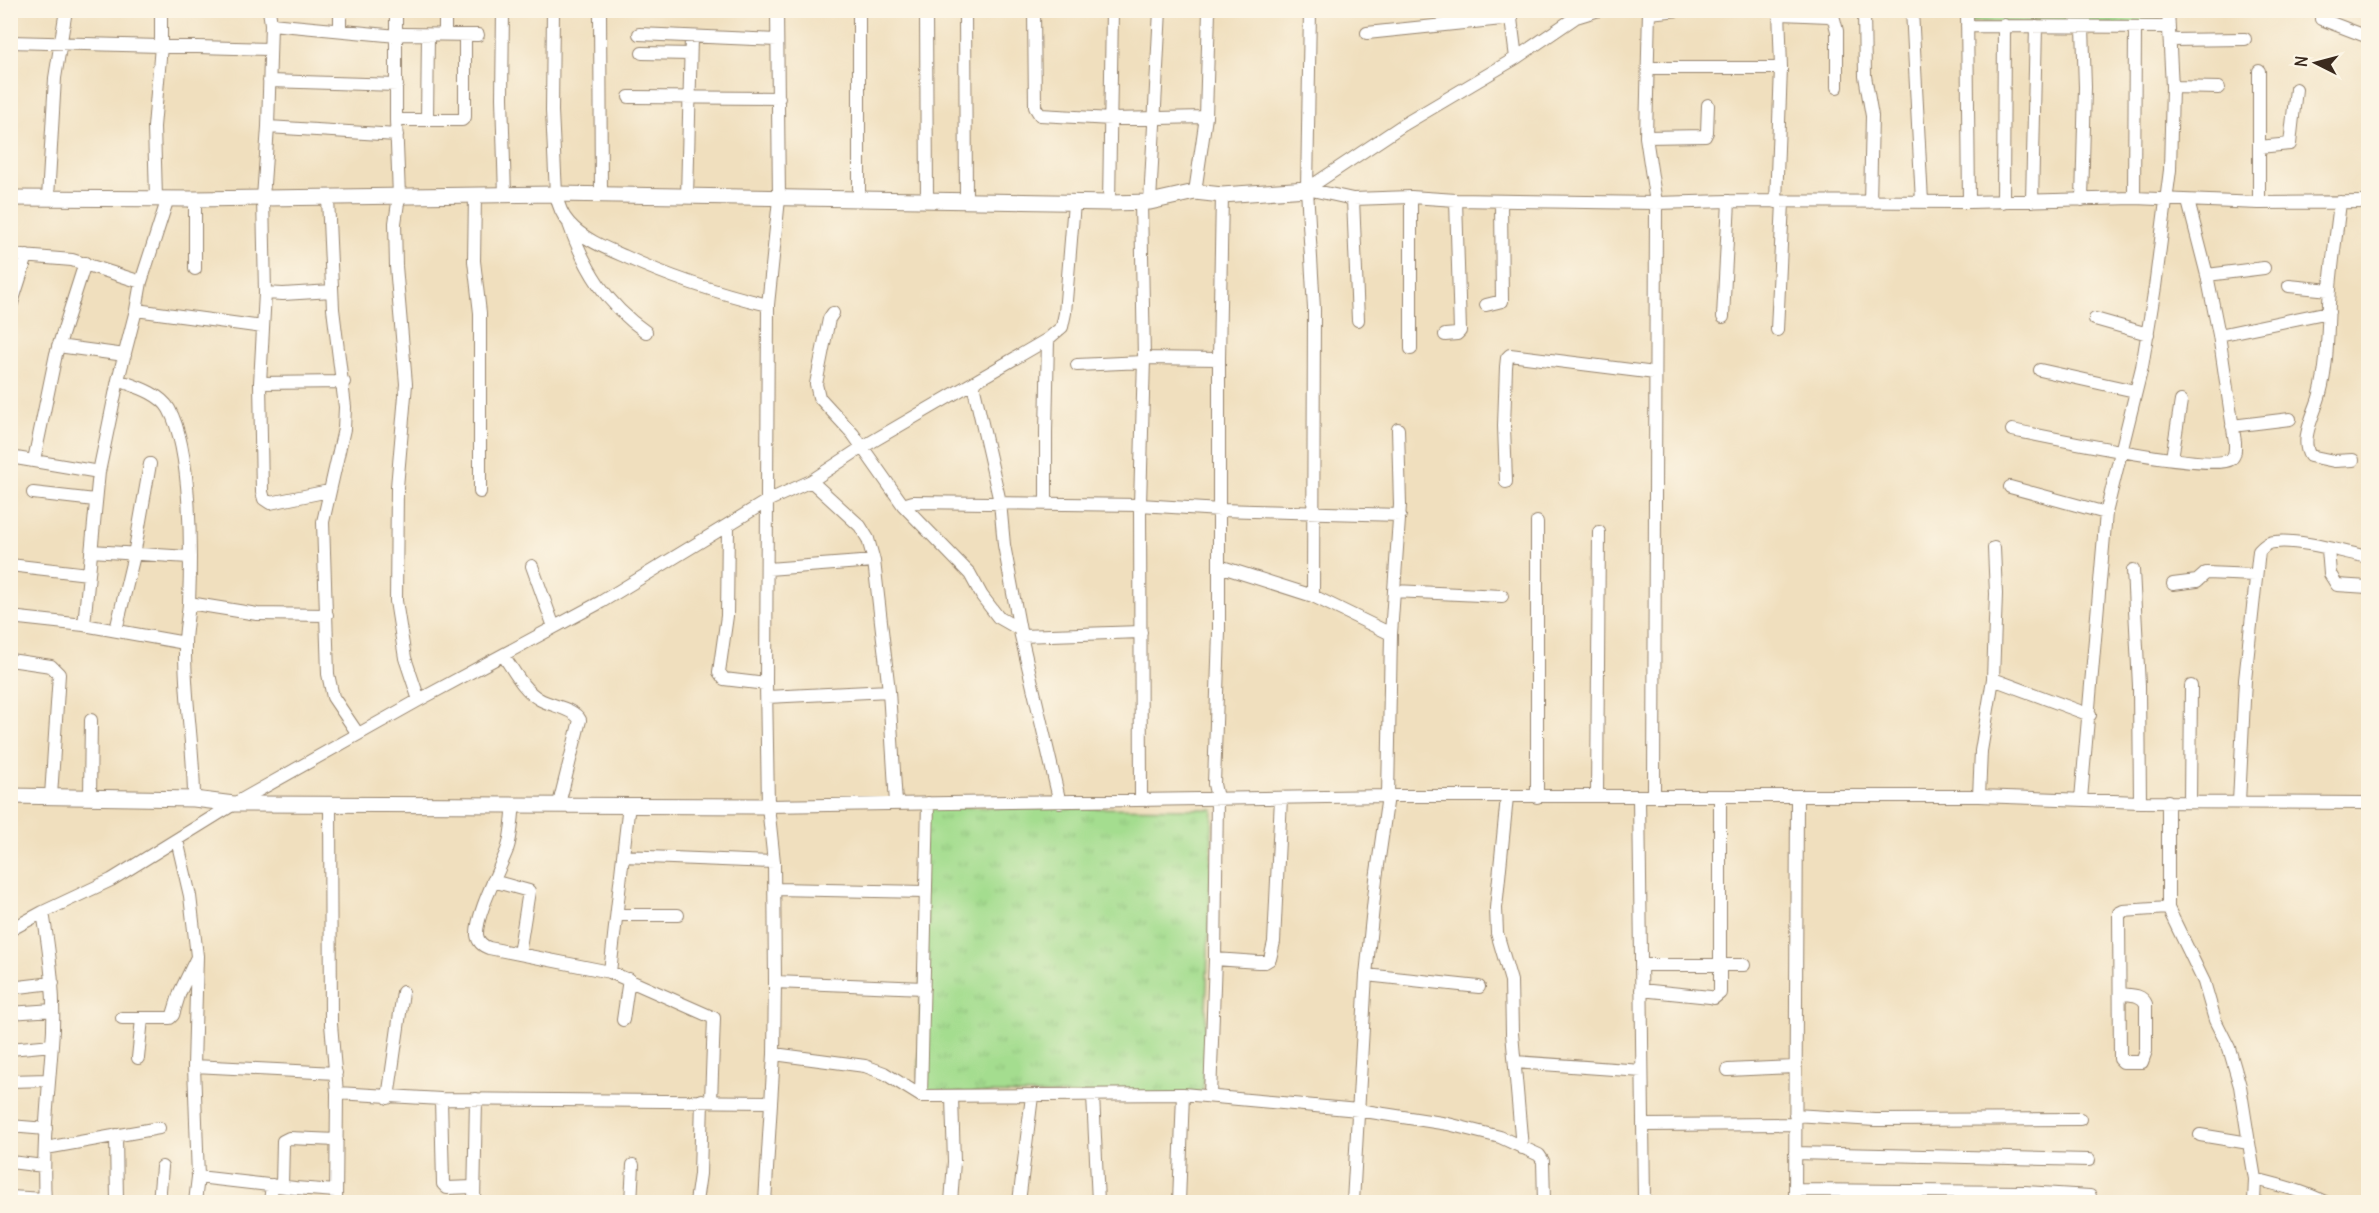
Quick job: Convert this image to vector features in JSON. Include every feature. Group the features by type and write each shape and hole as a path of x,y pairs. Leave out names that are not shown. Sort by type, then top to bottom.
{"street":[{"path":"48,198 55,78 66,10"},
{"path":"84,625 99,472 118,380 162,198 154,127 161,46 161,10"},
{"path":"269,10 271,24 268,127 263,198 266,293 260,382 262,492 264,499 270,503 329,491"},
{"path":"340,10 340,30"},
{"path":"396,10 396,135 399,196 395,224 396,266 406,384 397,487 396,601 405,658 419,700"},
{"path":"445,10 446,34"},
{"path":"503,10 504,196"},
{"path":"553,10 552,111 556,194 559,207 568,223 579,254 600,287 620,312 646,332"},
{"path":"600,10 601,195"},
{"path":"765,1203 774,1054 775,982 775,889 768,806 766,684 768,305 779,199 777,10"},
{"path":"859,199 860,10"},
{"path":"926,10 927,200"},
{"path":"965,10 966,200"},
{"path":"1034,10 1036,112 1040,115 1111,119 1206,117"},
{"path":"1109,203 1112,10"},
{"path":"1141,800 1140,505 1146,202 1155,119 1160,10"},
{"path":"1195,192 1206,117 1209,10"},
{"path":"1310,10 1307,189 1314,309 1313,596"},
{"path":"1654,796 1656,203 1646,137 1649,12 1679,10"},
{"path":"1864,10 1865,76 1872,116 1870,202"},
{"path":"1912,10 1922,202"},
{"path":"1967,10 1969,202"},
{"path":"2081,799 2106,513 2148,334 2167,201 2171,154 2172,87 2168,10"},
{"path":"1307,189 1403,125 1516,58 1576,17 1598,11"},
{"path":"1777,330 1780,12 1829,16 1834,19 1837,32 1837,87"},
{"path":"1368,33 1511,14 1516,58"},
{"path":"2321,19 2368,37"},
{"path":"271,24 397,36 471,35 465,117 462,120 396,120"},
{"path":"2003,202 2004,25"},
{"path":"1967,26 2168,27"},
{"path":"2032,201 2036,26"},
{"path":"2082,200 2085,87 2083,27"},
{"path":"2134,198 2135,28"},
{"path":"639,34 777,40"},
{"path":"427,120 428,35"},
{"path":"687,196 691,37"},
{"path":"2170,40 2245,39"},
{"path":"10,42 270,49"},
{"path":"642,53 690,54"},
{"path":"1649,68 1781,68"},
{"path":"2259,71 2259,203"},
{"path":"269,81 397,85"},
{"path":"2172,87 2219,88"},
{"path":"2259,147 2290,144 2296,89"},
{"path":"629,97 779,98"},
{"path":"1646,137 1705,136 1708,105"},
{"path":"268,127 396,135"},
{"path":"10,198 195,199 556,194 1109,203 1146,202 1195,192 1222,195 1307,189 1353,199 1411,197 1456,200 1656,203 2003,202 2134,198 2259,203 2368,202"},
{"path":"475,195 474,261 480,313 480,492"},
{"path":"1210,1096 1215,959 1217,798 1214,784 1220,510 1219,359 1222,195"},
{"path":"1411,197 1411,349"},
{"path":"328,198 332,291 336,336 344,382 345,429 323,522 328,674 333,697 358,734"},
{"path":"195,199 195,269"},
{"path":"1353,199 1358,320"},
{"path":"1445,335 1460,331 1456,200"},
{"path":"1486,305 1502,301 1502,201"},
{"path":"1723,317 1729,201"},
{"path":"2012,430 2121,452 2221,463 2230,461 2235,453 2219,335 2207,275 2188,201"},
{"path":"2340,202 2330,290 2326,360 2320,395 2309,421 2307,451 2310,456 2334,461 2353,460"},
{"path":"10,930 111,880 234,804 419,700 601,602 767,501 811,481 861,448 1048,339 1062,327 1065,312 1074,203"},
{"path":"568,223 603,247 680,280 768,305"},
{"path":"10,255 84,263 141,282"},
{"path":"10,309 27,256"},
{"path":"34,460 58,346 84,263"},
{"path":"2207,275 2264,268"},
{"path":"2289,286 2330,290"},
{"path":"266,293 332,291"},
{"path":"136,310 263,327"},
{"path":"2219,335 2329,312"},
{"path":"833,313 827,328 816,384 817,393 853,434 903,505 964,568 998,617 1020,632 1141,632"},
{"path":"2095,319 2148,334"},
{"path":"1046,503 1048,339"},
{"path":"58,346 124,355"},
{"path":"1506,482 1504,415 1507,358 1510,355 1655,373"},
{"path":"1077,365 1144,360 1219,359"},
{"path":"2040,370 2135,391"},
{"path":"118,380 158,398 167,406 174,419 183,460 188,493 189,557 189,603 185,643 194,799"},
{"path":"260,382 344,382"},
{"path":"973,384 1000,502 1004,545 1020,632 1060,802"},
{"path":"2172,458 2181,401"},
{"path":"2232,426 2290,419"},
{"path":"1353,1203 1366,975 1388,796 1391,634 1400,515 1398,429"},
{"path":"10,457 99,472"},
{"path":"116,630 135,555 150,464"},
{"path":"811,481 860,526 868,539 874,561 889,691 896,804"},
{"path":"2010,487 2106,513"},
{"path":"33,493 95,500"},
{"path":"903,505 913,502 1000,502 1400,515"},
{"path":"1537,522 1538,797"},
{"path":"728,525 727,616 719,672 724,679 766,684"},
{"path":"1597,796 1599,532"},
{"path":"2239,802 2246,680 2259,551 2265,544 2288,542 2368,557"},
{"path":"1979,796 1981,751 1993,679 1996,594 1994,548"},
{"path":"2328,549 2330,574 2337,585 2368,586"},
{"path":"91,551 189,557"},
{"path":"768,569 874,561"},
{"path":"10,565 88,574"},
{"path":"532,566 554,627"},
{"path":"1219,566 1313,596 1391,634"},
{"path":"2133,570 2139,686 2140,802"},
{"path":"2174,584 2197,581 2206,573 2255,575"},
{"path":"1394,591 1502,596"},
{"path":"189,603 257,614 327,615"},
{"path":"10,617 84,625 185,643"},
{"path":"503,655 525,687 537,699 575,713 580,720 566,768 559,804"},
{"path":"10,660 51,666 59,674 51,796"},
{"path":"1993,679 2090,715"},
{"path":"2190,802 2191,686"},
{"path":"766,697 889,691"},
{"path":"90,796 92,720"},
{"path":"10,796 194,799 234,804 768,806 1388,796 1797,798 1979,796 2140,802 2368,803"},
{"path":"1639,796 1644,1203"},
{"path":"1641,990 1714,998 1720,993 1720,796"},
{"path":"1507,797 1496,908 1497,933 1511,981 1522,1148"},
{"path":"1215,959 1265,962 1270,959 1274,942 1281,798"},
{"path":"1797,798 1795,1196 2025,1192 2090,1196"},
{"path":"2168,801 2168,908 2204,982 2215,1020 2229,1048 2240,1086 2255,1179 2254,1203"},
{"path":"921,1096 928,803"},
{"path":"198,1177 277,1186 336,1197 337,1093 331,1024 330,804"},
{"path":"514,804 507,849 493,881 478,929 479,942 483,946 610,972 714,1018 696,1203"},
{"path":"610,972 629,804"},
{"path":"177,840 190,896 197,956 194,1066 198,1177 195,1203"},
{"path":"623,856 774,862"},
{"path":"493,881 529,891 519,954"},
{"path":"775,889 925,892"},
{"path":"2121,994 2139,996 2146,1004 2146,1051 2142,1062 2123,1062 2120,1059 2119,913 2168,908"},
{"path":"10,1197 45,1201 44,1166 52,1045 53,983 44,912"},
{"path":"617,915 678,915"},
{"path":"123,1018 170,1018 197,956"},
{"path":"1641,964 1744,965"},
{"path":"1366,975 1479,987"},
{"path":"623,1020 629,979"},
{"path":"775,982 924,988"},
{"path":"10,988 53,983"},
{"path":"388,1098 403,993"},
{"path":"10,1012 53,1010"},
{"path":"138,1058 142,1019"},
{"path":"10,1049 52,1045"},
{"path":"774,1054 865,1066 884,1073 921,1096 1183,1094 1358,1110 1448,1124 1500,1137 1539,1155 1544,1161 1544,1203"},
{"path":"1515,1062 1642,1071"},
{"path":"194,1066 336,1073"},
{"path":"1728,1070 1796,1067"},
{"path":"10,1081 48,1080"},
{"path":"337,1093 441,1100 771,1101"},
{"path":"1179,1203 1183,1094"},
{"path":"1093,1095 1098,1203"},
{"path":"1019,1203 1032,1096"},
{"path":"951,1203 954,1162 952,1097"},
{"path":"474,1203 476,1099"},
{"path":"441,1100 443,1184 453,1189 473,1187"},
{"path":"1643,1125 1795,1119 2080,1119"},
{"path":"10,1126 46,1129"},
{"path":"46,1148 159,1128"},
{"path":"116,1135 117,1203"},
{"path":"2200,1135 2249,1143"},
{"path":"270,1203 277,1186 283,1141 289,1138 337,1140"},
{"path":"1795,1153 2089,1160"},
{"path":"10,1162 44,1166"},
{"path":"631,1203 633,1165"},
{"path":"159,1203 162,1167"},
{"path":"2255,1179 2301,1191 2325,1203"}],"green space":[{"path":"1970,11 2159,11 2159,25 1970,22"},
{"path":"924,807 1213,809 1203,1097 919,1092"}]}
